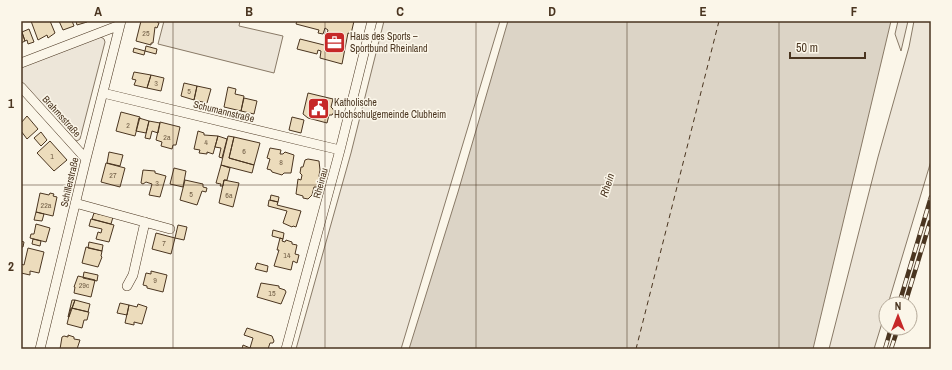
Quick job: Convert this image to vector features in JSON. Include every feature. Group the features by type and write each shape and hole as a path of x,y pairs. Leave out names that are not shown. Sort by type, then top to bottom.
{"street":[{"name":"Rheinau","path":"286,349 340,150 372,21"},
{"path":"21,63 121,23"},
{"name":"Schillerstraße","path":"40,349 75,203 121,23"},
{"name":"Brahmsstraße","path":"21,87 86,159"},
{"name":"Schumannstraße","path":"103,93 340,150"},
{"path":"75,203 170,228"},
{"path":"127,286 133,275 145,222"}],"shaded area":[{"path":"164,21 240,21 239,26 283,36 274,73 158,44"},
{"path":"384,21 500,21 401,349 296,349 351,153"},
{"path":"898,21 908,21 901,51 895,34"},
{"path":"914,21 931,21 931,161 890,296 878,296 878,336 874,349 829,349 878,157 909,47"},
{"path":"101,37 105,42 80,139 77,141 21,82 21,67"}],"water":[{"name":"Rhein","path":"508,21 891,21 813,349 409,349 458,192"}],"building":[{"path":"31,21 50,21 55,33 48,38 47,35 38,40"},
{"path":"59,21 72,21 74,26 63,30"},
{"path":"76,21 86,21 87,22 77,25"},
{"path":"141,21 157,21 159,23 157,28 155,27 153,43 151,43 151,45 136,41"},
{"name":"Haus des Sports – Sportbund Rheinland","path":"297,21 354,21 351,34 348,33 342,64 320,58 321,51 318,50 317,54 297,49 300,39 324,45 328,30 325,28 323,34 318,33 319,30 296,24"},
{"path":"29,29 34,42 28,44 27,40 25,41 22,32"},
{"path":"21,30 25,41 21,43"},
{"path":"146,46 157,49 156,54 145,51"},
{"path":"134,48 145,51 144,55 133,52"},
{"path":"134,72 151,75 147,88 134,85 136,80 132,79"},
{"path":"151,75 164,78 161,91 147,88"},
{"path":"184,83 197,86 194,100 181,96"},
{"path":"197,86 211,89 207,103 194,100"},
{"path":"228,87 236,89 235,94 244,96 241,111 224,107"},
{"name":"Katholische Hochschulgemeinde Clubheim","path":"308,93 333,99 331,107 334,112 332,115 329,115 327,123 308,118 303,114"},
{"path":"244,98 257,101 254,114 241,111"},
{"path":"121,112 140,117 135,136 116,131"},
{"path":"27,116 38,129 27,139 21,131 21,123"},
{"path":"292,117 304,120 301,133 289,130"},
{"path":"139,118 149,121 146,133 136,131"},
{"path":"149,121 160,123 158,133 152,131 150,139 145,138"},
{"path":"160,122 180,127 176,145 173,145 172,149 161,146 162,142 156,140"},
{"path":"198,131 204,133 204,135 218,136 213,154 207,152 207,154 199,153 200,150 194,149"},
{"path":"41,132 47,140 41,146 34,138"},
{"path":"218,136 227,139 222,158 219,157 221,148 215,147"},
{"path":"228,136 234,137 229,158 254,165 252,173 221,165"},
{"path":"234,137 260,143 254,165 229,158"},
{"path":"50,141 67,160 54,171 37,153"},
{"path":"270,148 281,150 280,154 285,152 294,155 291,173 284,173 282,175 267,169 270,159 267,158"},
{"path":"109,152 123,155 120,166 107,163"},
{"path":"308,159 319,161 320,178 317,187 314,187 312,195 308,199 296,194 298,179 301,180 302,175 300,173 301,167 303,167 305,160"},
{"path":"106,163 125,168 120,187 101,182"},
{"path":"221,165 230,168 227,180 224,180 223,186 216,183"},
{"path":"174,168 186,171 183,187 170,184"},
{"path":"143,170 155,171 155,173 166,176 160,197 149,195 152,184 146,182 143,184 141,183"},
{"path":"185,180 203,184 203,187 207,188 206,192 202,191 197,205 180,200"},
{"path":"224,180 239,183 233,207 219,203"},
{"path":"40,193 49,195 50,193 57,197 53,216 36,212"},
{"path":"271,195 279,197 278,202 270,200"},
{"path":"269,200 278,202 277,205 301,211 296,227 283,223 287,211 268,206"},
{"path":"36,212 44,214 42,221 34,220"},
{"path":"94,213 113,217 111,224 92,219"},
{"path":"91,219 114,225 109,242 96,239 98,232 101,233 102,229 89,226"},
{"path":"36,224 50,228 46,242 30,238 31,234 34,234"},
{"path":"178,225 187,227 184,240 175,238"},
{"path":"273,230 284,233 283,239 272,236"},
{"path":"156,233 175,238 171,254 152,249"},
{"path":"280,238 283,239 282,241 285,242 286,240 297,245 295,254 299,255 297,263 293,261 291,270 274,266 279,250 277,250"},
{"path":"33,239 41,241 40,246 32,244"},
{"path":"21,241 24,242 23,247 21,247"},
{"path":"89,242 103,245 102,251 88,248"},
{"path":"86,247 102,251 102,257 98,267 82,263"},
{"path":"28,248 44,252 39,273 30,271 30,275 21,273 21,264 24,265"},
{"path":"257,263 268,266 267,272 255,269"},
{"path":"151,271 167,275 163,292 147,288 147,286 143,285 146,273 151,274"},
{"path":"84,272 98,275 97,281 83,278"},
{"path":"78,276 95,280 91,297 74,293 74,287"},
{"path":"261,283 279,286 279,288 285,290 286,292 281,304 257,297"},
{"path":"72,300 75,300 68,317"},
{"path":"75,300 90,304 88,312 72,308"},
{"path":"120,303 129,305 127,315 117,313"},
{"path":"138,304 147,307 142,324 134,322 134,325 125,323 129,305 137,307"},
{"path":"71,308 89,312 87,320 84,320 82,328 67,324"},
{"path":"247,328 272,336 274,341 273,343 270,343 268,349 250,348 253,338 244,335"},
{"path":"68,335 74,337 74,339 80,340 77,349 60,349 62,337 68,337"},
{"path":"243,345 250,348 254,349 242,349"}],"ferry route":[{"path":"636,349 719,21"}],"railway":[{"path":"901,296 931,197"},
{"path":"907,296 930,222"},
{"path":"885,349 889,336"},
{"path":"891,349 895,336"}],"place":[{"name":"Haus des Sports – Sportbund Rheinland","path":"335,42"},
{"name":"Katholische Hochschulgemeinde Clubheim","path":"319,108"}]}
